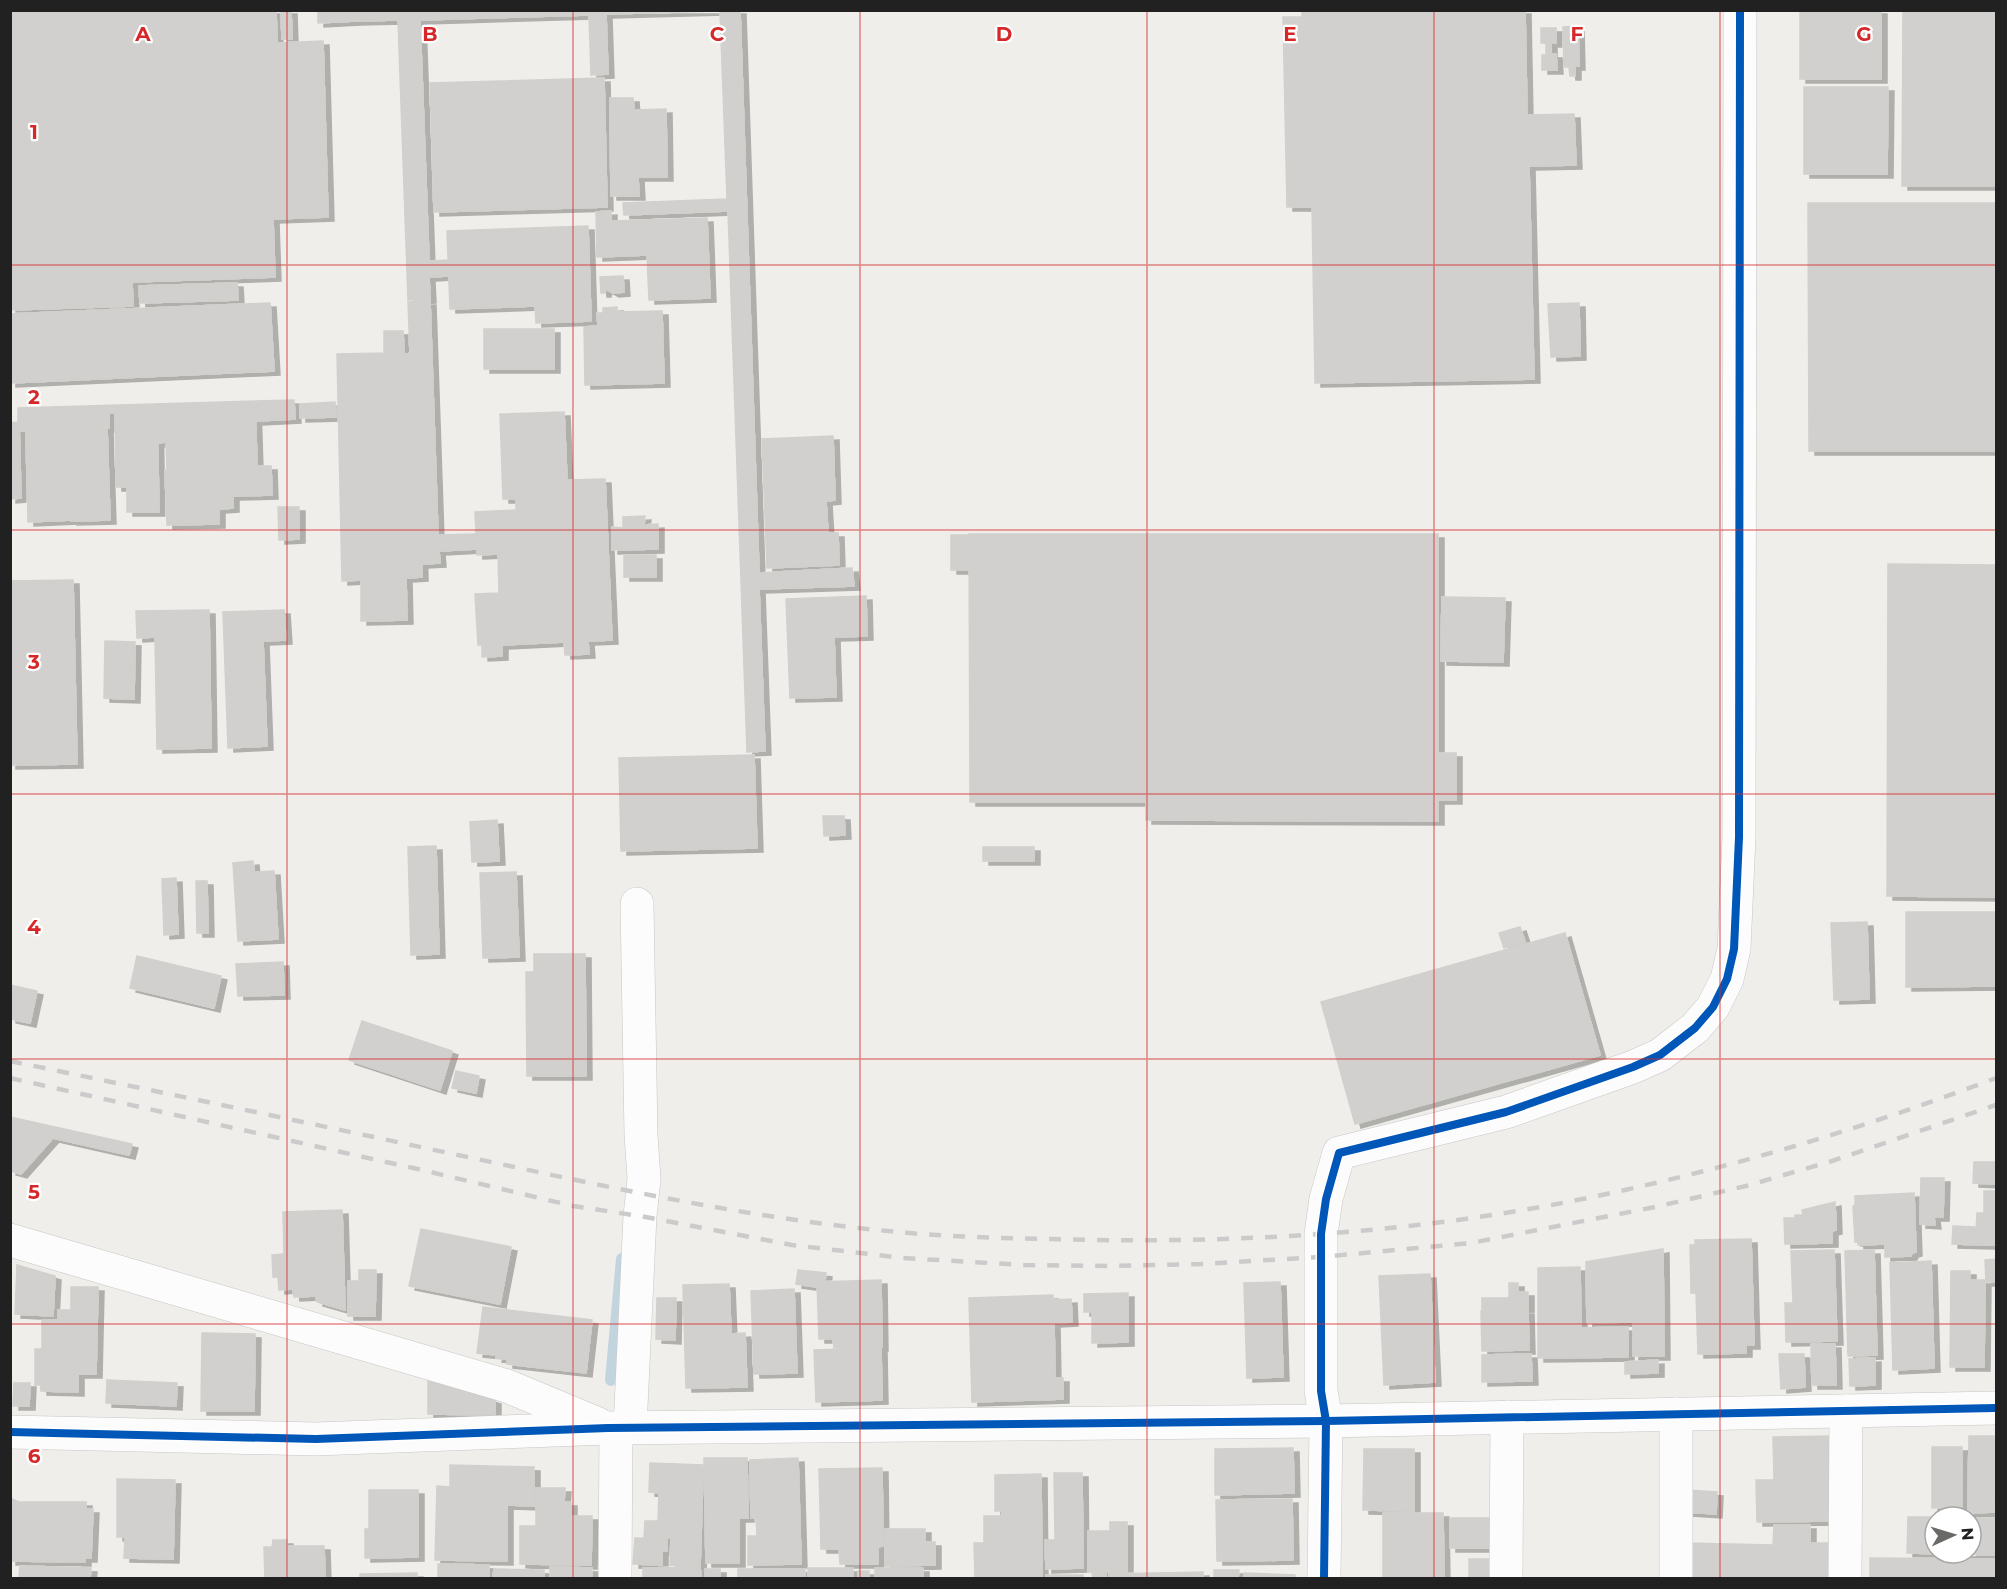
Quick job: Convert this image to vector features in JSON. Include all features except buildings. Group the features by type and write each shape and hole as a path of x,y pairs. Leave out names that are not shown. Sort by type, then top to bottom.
{"street":[{"path":"1324,1578 1326,1421 1321,1391 1321,1234 1326,1199 1339,1153 1506,1112 1633,1067 1660,1055 1695,1028 1713,1007 1727,979 1734,949 1739,837 1740,10"},
{"path":"615,1578 618,1428 644,1179 640,1124 637,904"},
{"path":"10,1240 507,1386 618,1428"},
{"path":"10,1432 316,1439 618,1428 1326,1421 1996,1408"},
{"path":"1845,1578 1846,1411"},
{"path":"1676,1414 1676,1578"},
{"path":"1506,1578 1507,1417"}],"waterway":[{"path":"611,1380 622,1259"}],"railway":[{"path":"10,1061 568,1178 732,1210 918,1234 1114,1240 1241,1238 1369,1230 1495,1215 1557,1204 1725,1166 1835,1134 1996,1078"},
{"path":"10,1078 573,1206 640,1216 792,1245 903,1258 1024,1265 1201,1264 1320,1257 1471,1243 1655,1207 1746,1186 1832,1161 1996,1105"}],"cycle path":[{"path":"1324,1578 1326,1421 1321,1391 1321,1234 1326,1199 1339,1153 1506,1112 1633,1067 1660,1055 1695,1028 1713,1007 1727,979 1734,949 1739,837 1740,10"},
{"path":"10,1432 316,1439 608,1428 1326,1421 1996,1408"}]}
